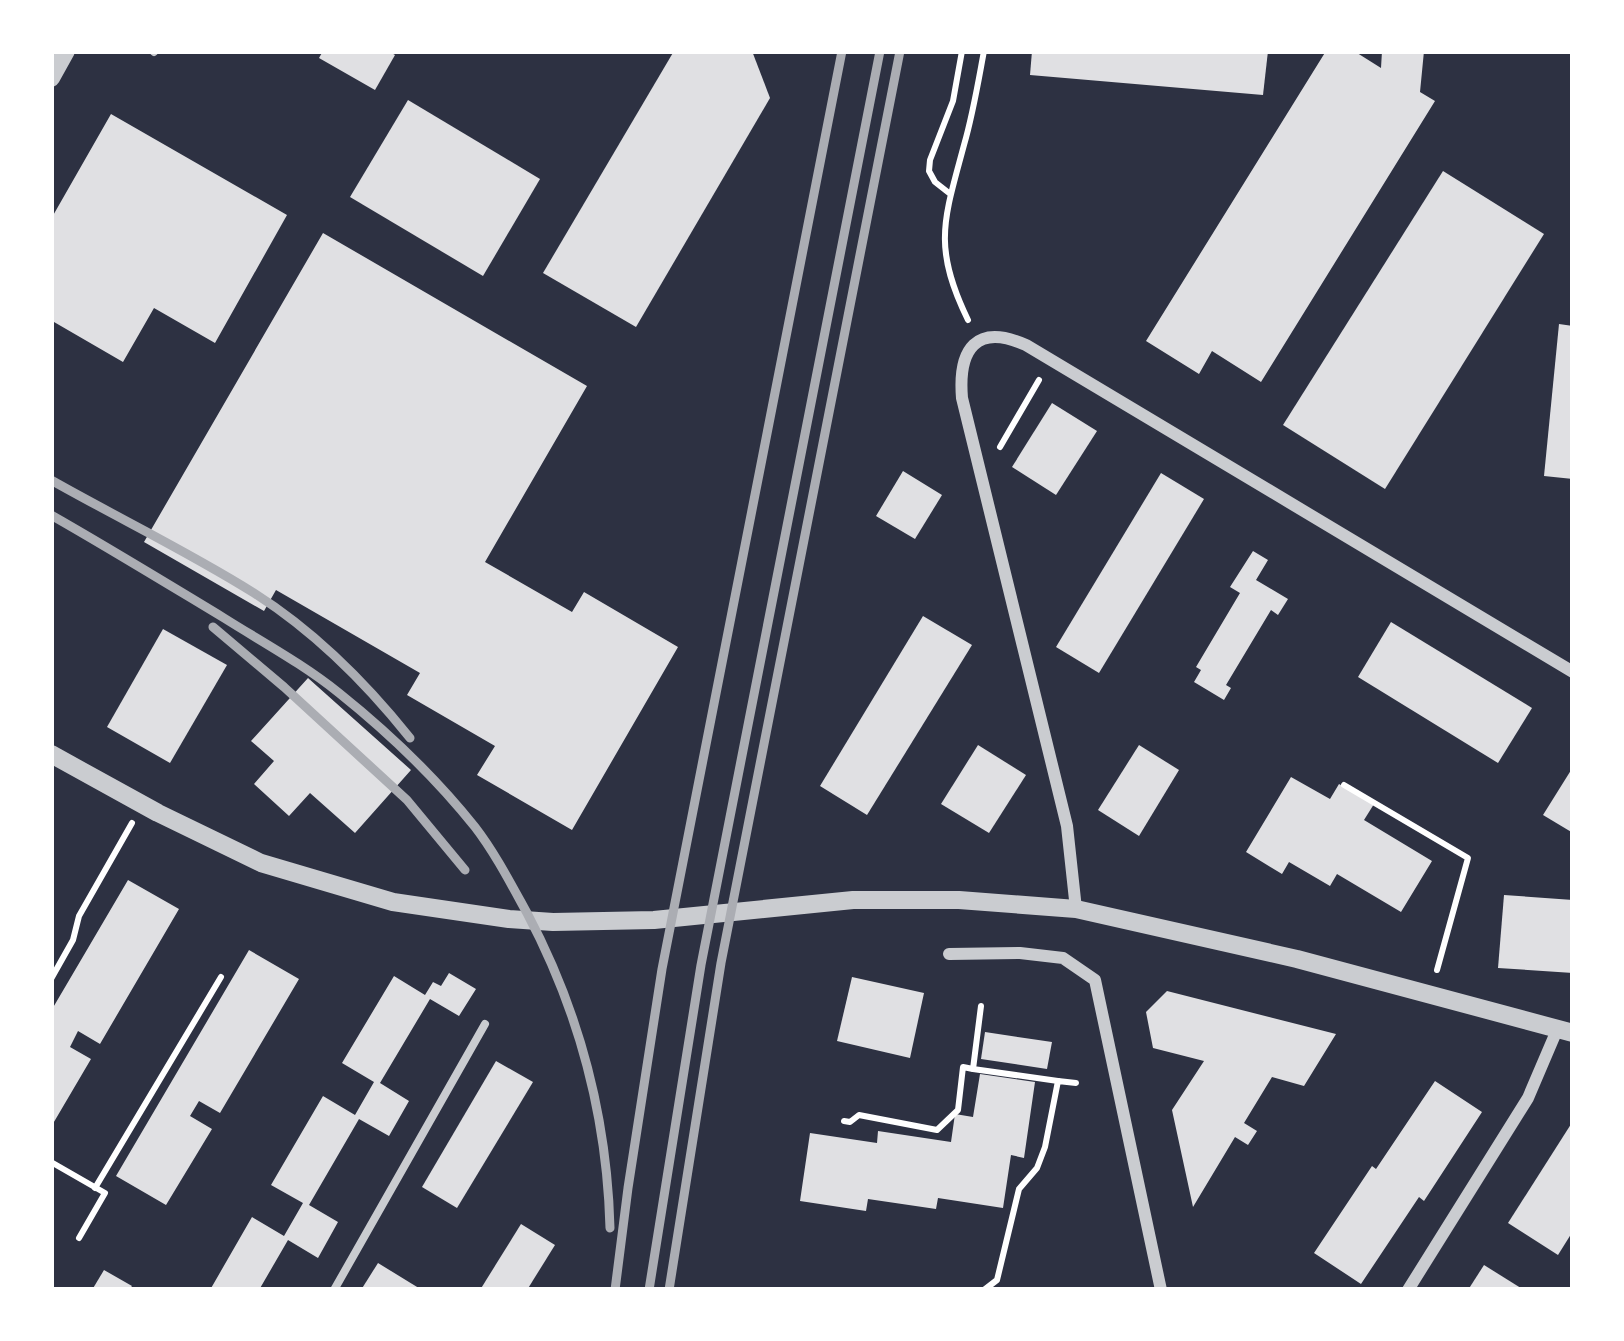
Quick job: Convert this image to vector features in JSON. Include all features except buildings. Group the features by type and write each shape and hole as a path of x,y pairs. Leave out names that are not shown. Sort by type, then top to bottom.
{"street":[{"path":"51,78 66,51"},
{"path":"1076,909 1067,826 962,398 962,362 969,350 991,336 1026,345 1573,671"},
{"path":"51,754 261,863 393,902 508,920 554,922 655,920 853,901 958,900 1076,909 1297,959 1565,1032 1408,1290"},
{"path":"950,954 1063,958 1095,980 1161,1290"}],"lane":[{"path":"334,1290 485,1024"}],"path":[{"path":"949,193 929,172 930,160 953,101 962,51"},
{"path":"979,342 948,270 943,233 984,51"},
{"path":"995,455 1042,375"},
{"path":"1344,785 1468,858 1436,973"},
{"path":"51,979 73,940 79,916 142,805"},
{"path":"95,1188 220,976"},
{"path":"973,1069 981,1006"},
{"path":"844,1121 859,1115 937,1130 958,1110 963,1067 1076,1083"},
{"path":"984,1290 997,1280 1019,1189 1045,1147 1058,1081"},
{"path":"51,1162 105,1193 80,1238"}],"railway":[{"path":"615,1290 662,969 842,51"},
{"path":"649,1290 701,965 880,51"},
{"path":"669,1290 721,963 900,51"},
{"path":"51,480 276,608 338,659 410,738"},
{"path":"51,515 325,682 411,756 475,827 527,913 576,1027 603,1146 610,1228"},
{"path":"213,627 407,800 465,870"}]}
